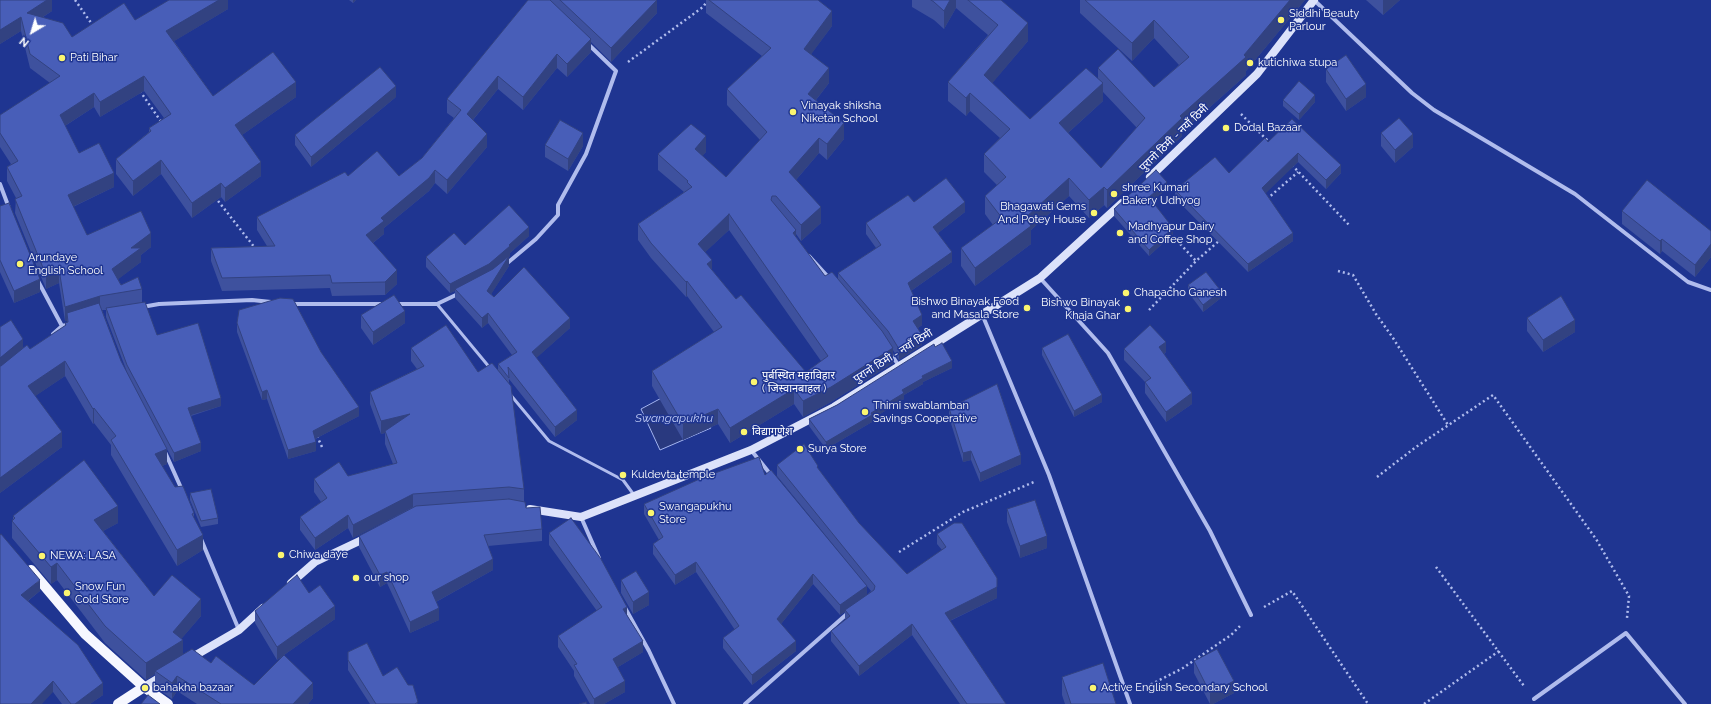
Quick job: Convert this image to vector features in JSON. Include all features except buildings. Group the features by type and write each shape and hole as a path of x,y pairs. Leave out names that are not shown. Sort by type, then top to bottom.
{"main road":[{"name":"पुरानो ठिमी - नयाँ ठिमी","path":"1144,182 1257,74 1314,0"},
{"name":"पुरानो ठिमी - नयाँ ठिमी","path":"581,517 751,450 834,406 1040,278 1128,198"},
{"path":"524,507 581,517"},
{"path":"285,588 315,562 375,533"},
{"path":"24,562 85,634 144,687 168,704"},
{"path":"185,662 238,630 268,603"},
{"path":"118,704 171,670"}],"street":[{"path":"1314,0 1412,93 1434,110 1574,194 1688,282 1711,290"},
{"path":"502,267 536,239 558,215 558,205 586,154 616,71 581,38"},
{"path":"0,184 11,212"},
{"path":"804,250 834,285"},
{"path":"37,278 62,326"},
{"path":"1040,278 1108,353 1210,531 1251,614"},
{"path":"283,303 437,304 464,290"},
{"path":"137,308 159,304 252,300 275,302"},
{"path":"982,314 1048,475 1130,704"},
{"path":"46,340 62,326 75,322"},
{"path":"888,350 899,366"},
{"path":"163,448 184,496"},
{"path":"751,450 776,481"},
{"path":"581,517 601,564"},
{"path":"201,537 238,630"},
{"path":"623,604 649,651 674,704"},
{"path":"745,704 854,608"},
{"path":"1534,699 1626,633 1685,704"}],"lane":[{"path":"437,304 491,370"},
{"path":"505,388 549,441 623,480 635,496"}],"path":[{"path":"75,0 98,32"},
{"path":"616,71 703,7 708,0"},
{"path":"138,90 166,128"},
{"path":"1229,101 1272,144"},
{"path":"1288,161 1349,225"},
{"path":"1264,201 1298,172"},
{"path":"211,192 257,250"},
{"path":"1170,233 1196,261"},
{"path":"1149,310 1196,261 1224,236"},
{"path":"1338,270 1353,275 1376,314 1393,338 1448,425"},
{"path":"1377,478 1416,447 1493,395 1596,539 1629,596 1626,633"},
{"path":"316,434 322,447"},
{"path":"898,552 963,512 1048,475"},
{"path":"1436,567 1534,699"},
{"path":"1127,697 1183,668 1231,635 1251,614 1292,591 1368,704"},
{"path":"1424,704 1498,651"}],"water":[{"name":"Swangapukhu","path":"682,387 711,428 660,450 641,409"}],"place":[{"name":"Siddhi Beauty Parlour","path":"1281,20"},
{"name":"Pati Bihar","path":"62,58"},
{"name":"kutichiwa stupa","path":"1250,63"},
{"name":"Vinayak shiksha Niketan School","path":"793,112"},
{"name":"Dodal Bazaar","path":"1226,128"},
{"name":"shree Kumari Bakery Udhyog","path":"1114,194"},
{"name":"Bhagawati Gems And Potey House","path":"1094,213"},
{"name":"Madhyapur Dairy and Coffee Shop","path":"1120,233"},
{"name":"Arundaye English School","path":"20,264"},
{"name":"Chapacho Ganesh","path":"1126,293"},
{"name":"Bishwo Binayak Food and Masala Store","path":"1027,308"},
{"name":"Bishwo Binayak Khaja Ghar","path":"1128,309"},
{"name":"पुर्बस्थित महाविहार ( जिस्वानबाहल )","path":"754,382"},
{"name":"Thimi swablamban Savings Cooperative","path":"865,412"},
{"name":"विद्यागणेश","path":"744,432"},
{"name":"Surya Store","path":"800,449"},
{"name":"Kuldevta temple","path":"623,475"},
{"name":"Swangapukhu Store","path":"651,513"},
{"name":"Chiwa daye","path":"281,555"},
{"name":"NEWA: LASA","path":"42,556"},
{"name":"our shop","path":"356,578"},
{"name":"Snow Fun Cold Store","path":"67,593"},
{"name":"bahakha bazaar","path":"145,688"},
{"name":"Active English Secondary School","path":"1093,688"}]}
